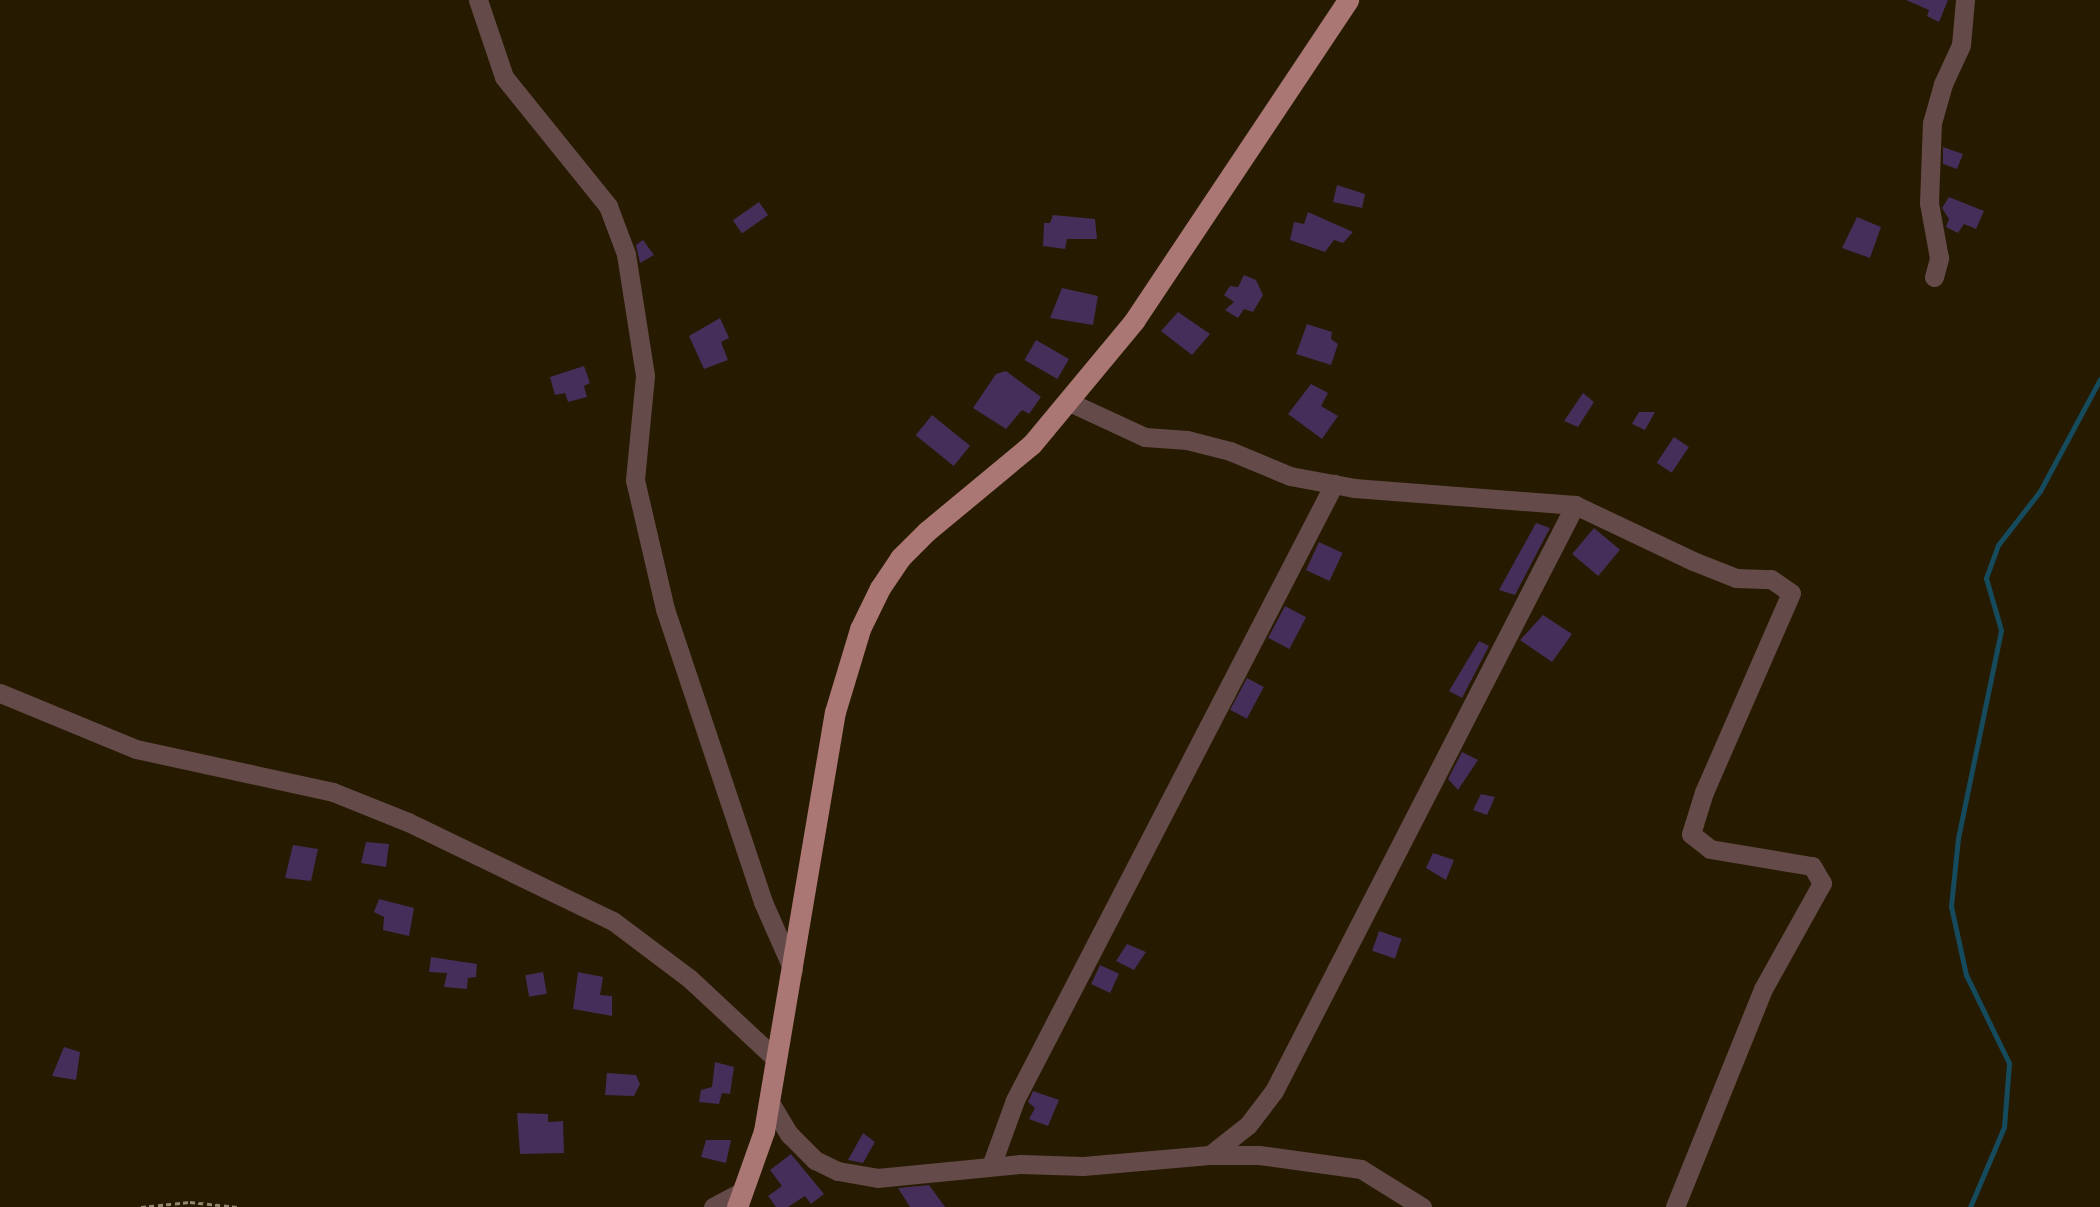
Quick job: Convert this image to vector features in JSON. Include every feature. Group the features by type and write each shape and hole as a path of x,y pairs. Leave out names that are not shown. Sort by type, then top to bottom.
{"main road":[{"path":"739,1200 764,1131 835,712 860,629 880,587 900,558 1032,444 1134,321 1348,0"}],"street":[{"path":"478,0 504,77 608,206 626,254 645,376 635,480 656,571 763,902 793,970"},
{"path":"1934,277 1939,258 1929,203 1932,123 1943,83 1961,45 1965,0"},
{"path":"1067,401 1145,437 1187,440 1230,451 1290,476 1334,484 1574,505 1693,561 1737,578 1771,579 1791,593 1704,792 1691,834 1710,849 1812,866 1822,883 1763,989 1675,1207"},
{"path":"991,1166 1015,1100 1334,484"},
{"path":"1210,1155 1248,1125 1274,1091 1574,505"},
{"path":"0,692 136,749 333,792 408,822 613,921 689,978 776,1060"},
{"path":"769,1101 789,1134 815,1160 838,1171 877,1178 991,1166 1083,1166 1210,1155 1259,1155 1361,1169 1422,1207"},
{"path":"713,1207 739,1200"}],"path":[{"path":"141,1207 190,1202 238,1207"}],"building":[{"path":"1906,0 1948,0 1939,22 1927,16 1929,10"},
{"path":"1943,147 1963,154 1957,169 1943,164"},
{"path":"1337,185 1365,194 1362,208 1333,202"},
{"path":"1949,197 1984,211 1976,229 1964,224 1958,233 1946,227 1949,219 1942,208"},
{"path":"759,202 768,215 742,233 733,220"},
{"path":"1308,212 1353,232 1343,243 1334,240 1325,252 1290,240 1294,222 1304,224"},
{"path":"1053,215 1095,219 1097,239 1067,239 1065,249 1043,246 1044,223 1050,223"},
{"path":"1857,217 1881,227 1870,258 1842,248"},
{"path":"643,240 654,255 640,263 636,245"},
{"path":"1244,275 1256,280 1263,295 1253,312 1244,309 1238,318 1225,310 1234,302 1224,295 1230,286 1238,287"},
{"path":"1062,288 1098,296 1093,325 1050,318"},
{"path":"1178,312 1210,334 1192,355 1161,331"},
{"path":"720,318 729,338 721,342 728,360 704,369 689,336"},
{"path":"1307,324 1332,332 1331,339 1338,344 1331,365 1296,354"},
{"path":"1036,340 1069,359 1057,379 1024,360"},
{"path":"584,366 590,383 584,386 587,397 568,402 565,393 555,395 550,377"},
{"path":"1006,371 1041,397 1029,414 1022,410 1006,429 973,408 996,374"},
{"path":"1311,384 1328,393 1321,406 1338,416 1322,439 1288,414"},
{"path":"1583,393 1594,402 1578,427 1564,421"},
{"path":"1639,412 1655,412 1645,430 1632,424"},
{"path":"932,415 970,446 954,466 916,435"},
{"path":"1674,437 1689,447 1672,473 1657,463"},
{"path":"1536,523 1550,528 1515,595 1499,590"},
{"path":"1594,528 1620,550 1598,576 1572,554"},
{"path":"1319,542 1343,553 1329,581 1306,570"},
{"path":"1285,606 1306,617 1289,649 1268,638"},
{"path":"1543,615 1572,634 1552,662 1520,640"},
{"path":"1479,641 1489,646 1462,698 1449,691"},
{"path":"1247,678 1264,687 1247,719 1230,710"},
{"path":"1462,752 1478,760 1458,790 1448,779"},
{"path":"1481,794 1495,797 1487,815 1473,810"},
{"path":"366,842 389,844 386,867 361,863"},
{"path":"293,845 318,849 311,881 285,878"},
{"path":"1433,853 1454,860 1446,880 1426,868"},
{"path":"379,899 414,908 409,936 383,930 384,917 374,912"},
{"path":"1379,931 1402,939 1395,959 1372,951"},
{"path":"1127,944 1146,952 1134,970 1116,961"},
{"path":"431,957 477,964 476,977 468,978 467,989 444,987 447,973 429,972"},
{"path":"1100,965 1119,974 1110,993 1091,984"},
{"path":"543,972 547,994 529,997 525,975"},
{"path":"578,972 603,977 600,995 612,996 612,1016 573,1009"},
{"path":"64,1047 80,1052 76,1080 52,1076"},
{"path":"715,1062 734,1067 730,1094 722,1093 719,1104 699,1102 701,1090 712,1087"},
{"path":"607,1073 636,1075 640,1084 634,1096 605,1095"},
{"path":"1033,1091 1059,1100 1048,1126 1029,1119 1035,1108 1028,1102"},
{"path":"517,1113 548,1114 548,1122 563,1121 564,1153 520,1154"},
{"path":"863,1133 875,1142 863,1163 848,1160"},
{"path":"706,1140 731,1140 726,1163 701,1157"},
{"path":"791,1154 824,1194 811,1204 805,1196 788,1207 776,1207 768,1196 782,1186 770,1170"},
{"path":"929,1185 945,1207 910,1207 898,1188"}],"waterway":[{"path":"1970,1207 2004,1127 2009,1063 1966,975 1951,906 1958,838 2001,630 1986,578 1998,545 2040,491 2100,379"}]}
